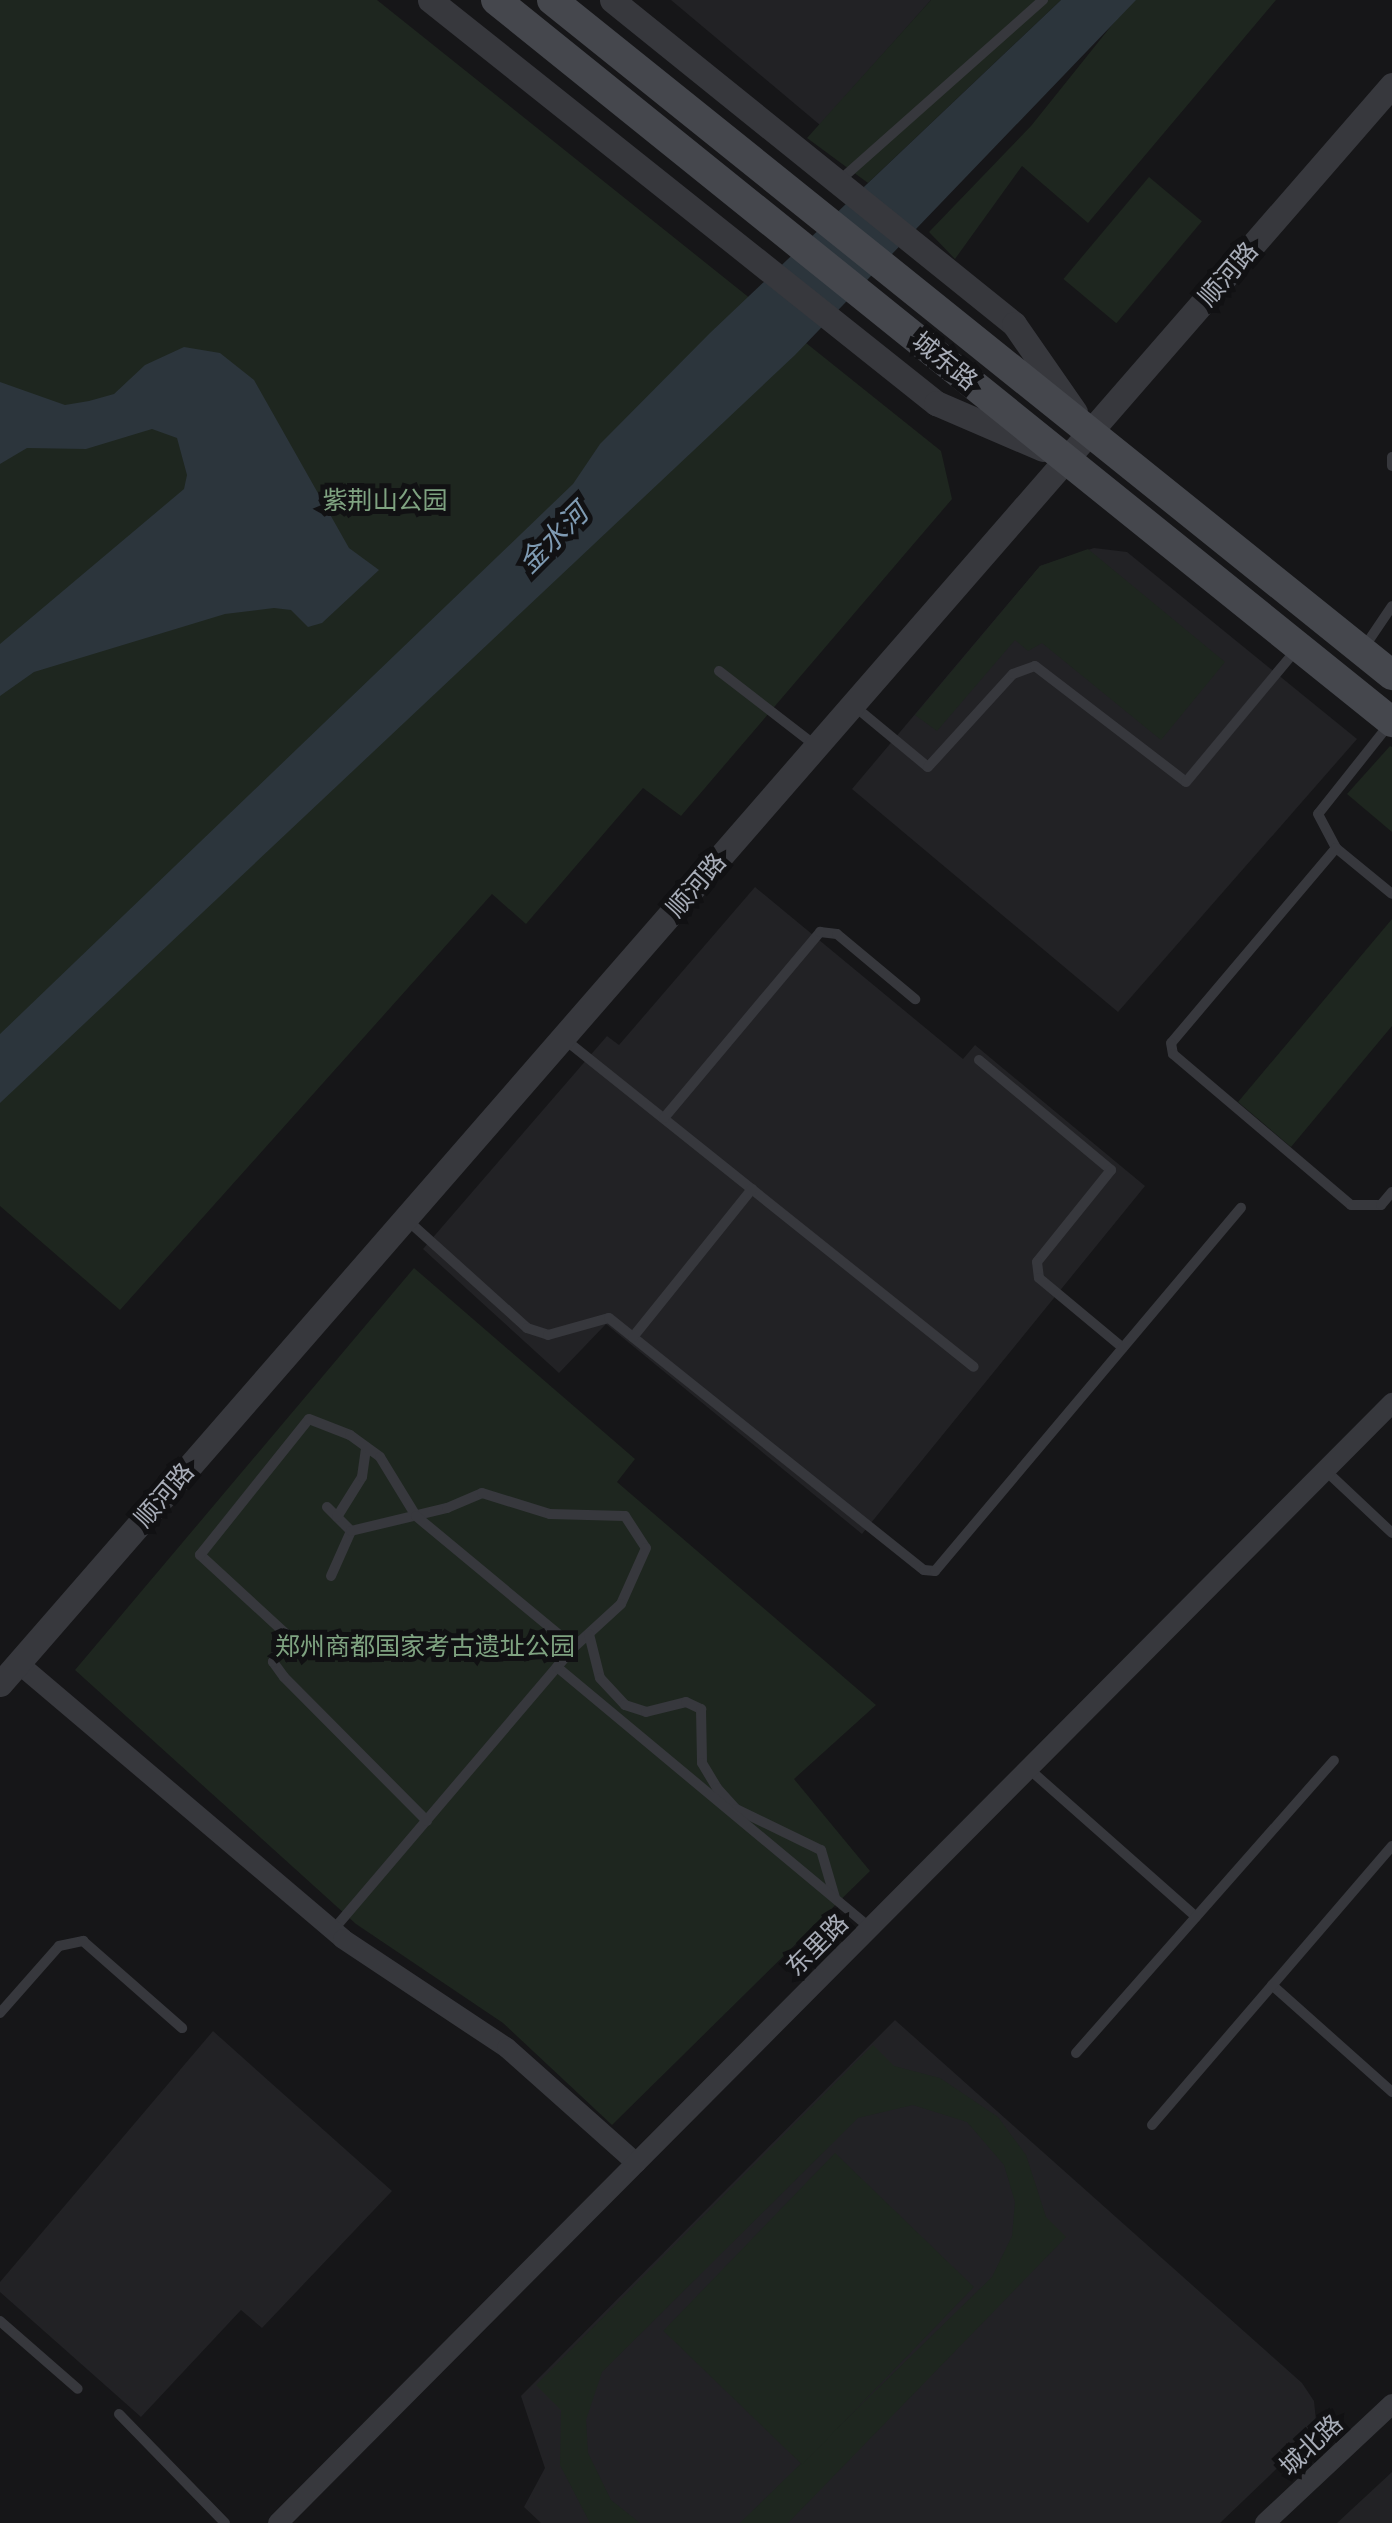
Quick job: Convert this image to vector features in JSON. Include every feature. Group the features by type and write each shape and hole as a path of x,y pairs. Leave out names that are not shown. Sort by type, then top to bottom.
{"main road":[{"name":"城东路","path":"496,0 1392,722"},
{"name":"城东路","path":"552,0 1392,675"}],"street":[{"path":"430,0 936,403 1066,459"},
{"path":"612,0 1014,324 1088,430"},
{"name":"顺河路","path":"0,1684 1392,85"},
{"name":"东里路","path":"278,2523 1392,1403"},
{"path":"18,1663 333,1930 507,2048 636,2163"},
{"name":"城北路","path":"1265,2523 1388,2417"}],"lane":[{"path":"838,182 1043,0"},
{"path":"1392,456 1392,466"},
{"path":"1361,650 1392,606"},
{"path":"852,704 928,767 1012,674 1035,666 1186,782 1299,646"},
{"path":"719,671 816,746"},
{"path":"1392,722 1322,803 1319,826 1336,848 1392,894"},
{"path":"1336,848 1171,1042 1174,1054 1351,1206 1381,1205 1392,1192"},
{"path":"664,1118 820,932 837,934 915,999"},
{"path":"563,1037 974,1366"},
{"path":"979,1060 1112,1170 1038,1262 1040,1278 1123,1348"},
{"path":"633,1337 752,1189"},
{"path":"405,1218 527,1328 548,1336 609,1318 924,1570 936,1571 1241,1208"},
{"path":"426,1820 284,1676 273,1662 286,1634 200,1555 309,1419 380,1457 416,1516 574,1647"},
{"path":"337,1517 362,1477 366,1447"},
{"path":"1325,1470 1392,1532"},
{"path":"333,1930 574,1647 621,1604 646,1548 625,1516 550,1514 482,1492 416,1516 352,1531"},
{"path":"327,1507 352,1531"},
{"path":"332,1576 352,1531"},
{"path":"589,1634 600,1678 625,1704 646,1712 686,1702 700,1709 702,1763 717,1788 736,1809 821,1850 835,1898"},
{"path":"558,1667 870,1928"},
{"path":"1076,2053 1334,1760"},
{"path":"1028,1768 1196,1917"},
{"path":"1152,2125 1392,1846"},
{"path":"0,2013 60,1946 83,1942 182,2028"},
{"path":"1272,1985 1392,2092"},
{"path":"0,2321 78,2389"},
{"path":"119,2414 225,2523"}],"shaded area":[{"path":"671,0 931,0 820,125"},
{"path":"1094,548 1127,552 1357,739 1118,1012 852,789 1040,566"},
{"path":"755,887 963,1059 975,1045 1145,1186 862,1534 606,1324 559,1373 423,1249 607,1036 619,1045"},
{"path":"895,2020 1302,2383 1314,2401 1317,2430 1220,2523 541,2523 524,2507 545,2468 521,2396"},
{"path":"213,2031 392,2191 262,2328 241,2310 141,2417 0,2292 0,2282"},
{"path":"1392,2472 1392,2523 1337,2523"}],"green space":[{"name":"紫荆山公园","path":"0,0 377,0 941,451 952,499 681,816 643,788 526,924 492,894 120,1310 0,1206"},
{"path":"931,0 1061,0 868,183 807,138"},
{"path":"1132,0 1276,0 1088,223 1022,166 955,259 929,232 1031,126"},
{"path":"1149,177 1202,221 1116,323 1064,279"},
{"path":"1088,549 1225,662 1161,740 1042,643 1028,651 1015,640 937,731 915,715 1040,566"},
{"path":"1392,747 1392,832 1347,794"},
{"path":"1392,919 1392,1026 1291,1147 1238,1102"},
{"name":"郑州商都国家考古遗址公园","path":"414,1268 635,1459 617,1482 876,1705 794,1779 870,1871 612,2125 503,2023 356,1924 75,1670"},
{"path":"873,2045 894,2066 940,2078 998,2117 1026,2155 1046,2217 1066,2237 788,2523 740,2523 992,2277 1012,2236 1015,2202 1004,2165 967,2122 913,2105 858,2118 602,2372 586,2420 588,2453 611,2500 640,2523 590,2523 560,2465 561,2410 536,2385"},
{"path":"835,2153 974,2287 802,2465 663,2331"}],"water":[{"name":"金水河","path":"1061,0 1136,0 795,355 0,1103 0,1034 573,484 600,444 710,333"},
{"path":"184,347 220,353 254,380 349,548 379,570 322,623 308,627 291,610 274,608 225,614 34,672 0,696 0,644 184,489 187,475 177,438 152,429 86,449 27,448 0,464 0,382 65,405 89,401 114,394 145,365"}]}
